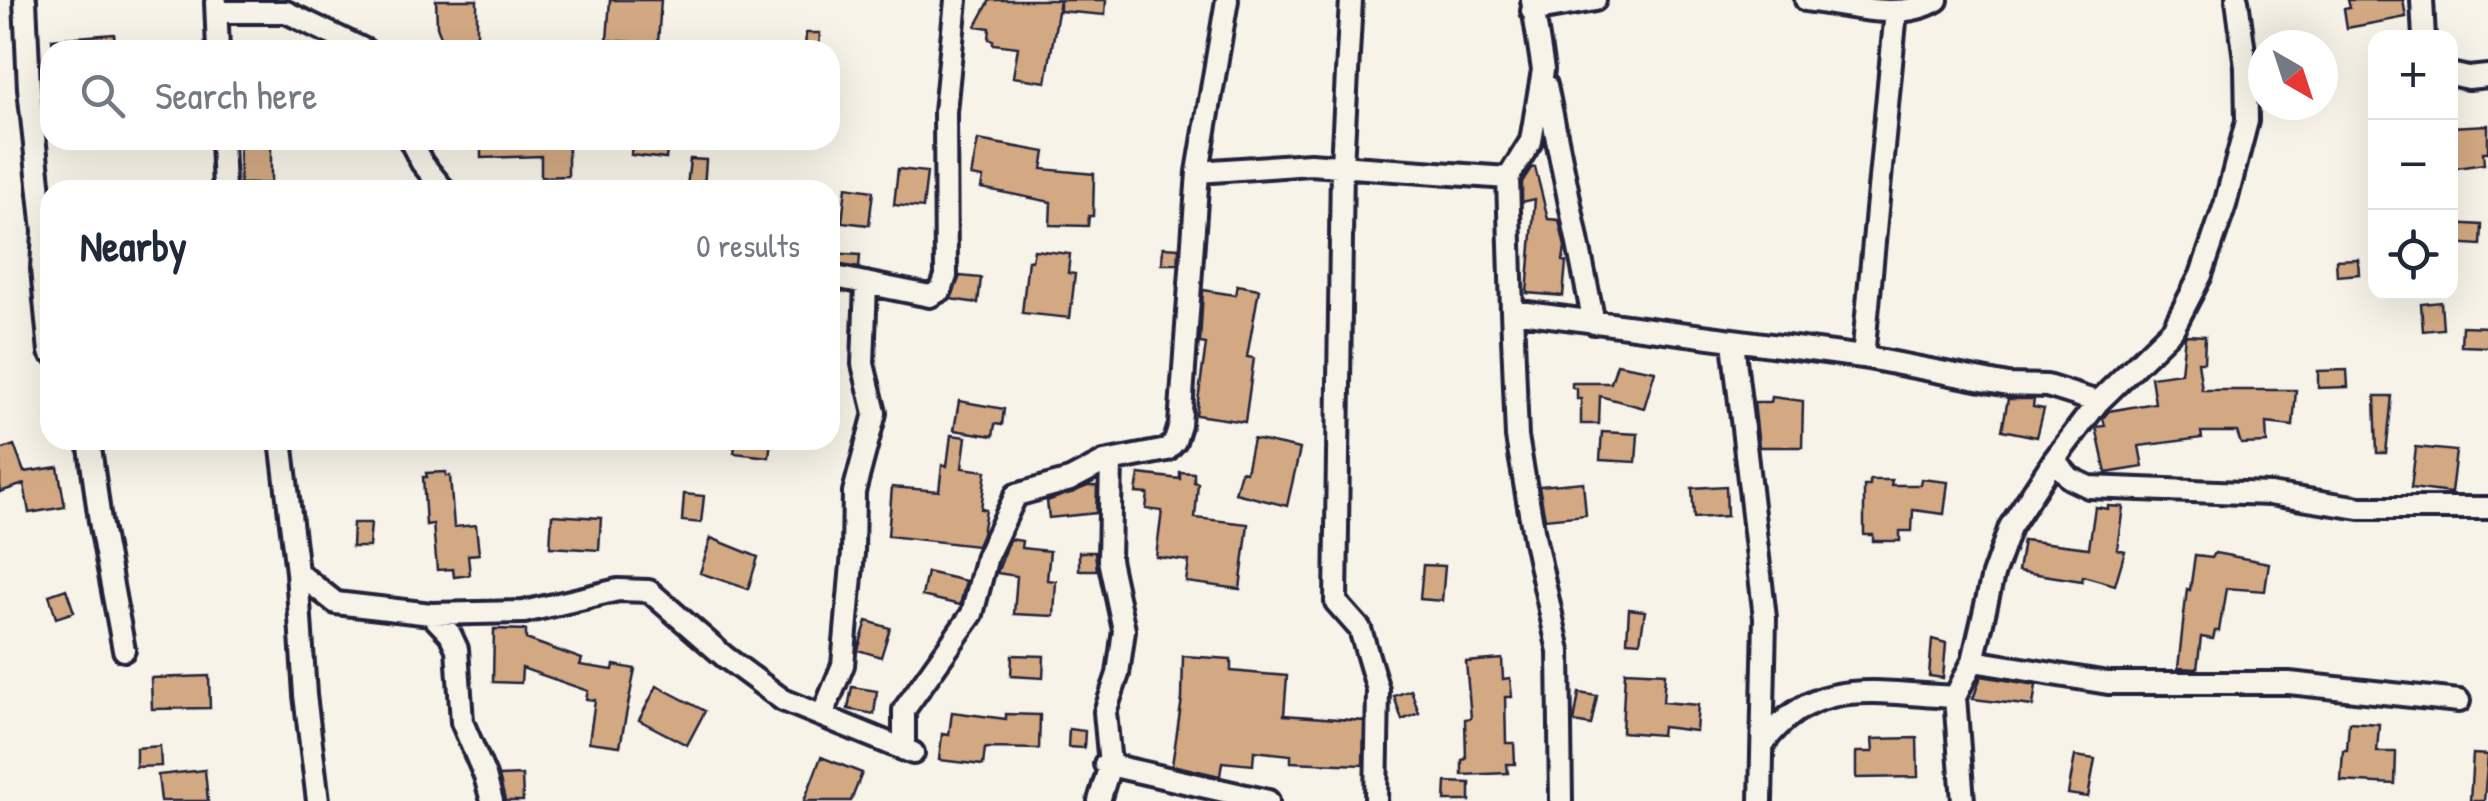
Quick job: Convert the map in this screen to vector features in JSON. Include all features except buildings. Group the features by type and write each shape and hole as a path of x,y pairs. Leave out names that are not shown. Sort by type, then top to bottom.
{"street":[{"path":"25,0 28,88 40,180"},
{"path":"840,278 930,296 941,290 946,276 946,112 956,0"},
{"path":"297,572 336,603 431,614 524,612 618,590 648,590 725,658 783,700 909,752 904,710 972,614 987,556 1016,495 1070,480 1111,461 1167,450 1176,441 1198,172 1228,0"},
{"path":"1350,0 1342,165 1336,602 1360,629 1378,690 1376,801"},
{"path":"1594,323 1532,5 1595,0"},
{"path":"1806,0 1896,11 1918,10 1937,0"},
{"path":"1963,801 1955,698 1972,661 1993,575 2010,527 2098,402 2173,329 2201,275 2247,122 2238,0"},
{"path":"2422,0 2424,30"},
{"path":"218,40 217,6 286,12 344,40"},
{"path":"1863,357 1896,11"},
{"path":"1543,70 1531,140 1508,178 1517,437 1560,651 1561,801"},
{"path":"2458,76 2488,76"},
{"path":"222,150 224,180"},
{"path":"417,150 437,180"},
{"path":"1198,172 1310,164 1508,178"},
{"path":"822,716 844,664 854,492 874,414 863,364 866,283"},
{"path":"1512,311 1863,357 2008,385 2047,386 2098,402"},
{"path":"1733,342 1765,618 1762,801"},
{"path":"91,450 124,650"},
{"path":"282,450 318,801"},
{"path":"2054,460 2070,478 2089,487 2269,494 2360,508 2488,508"},
{"path":"1099,801 1108,764 1105,712 1118,674 1124,630 1109,560 1111,461"},
{"path":"431,614 454,640 462,722 492,801"},
{"path":"1972,661 2108,683 2289,683 2460,701"},
{"path":"1763,744 1780,720 1806,702 1842,693 1955,698"},
{"path":"1108,764 1268,801"}]}
